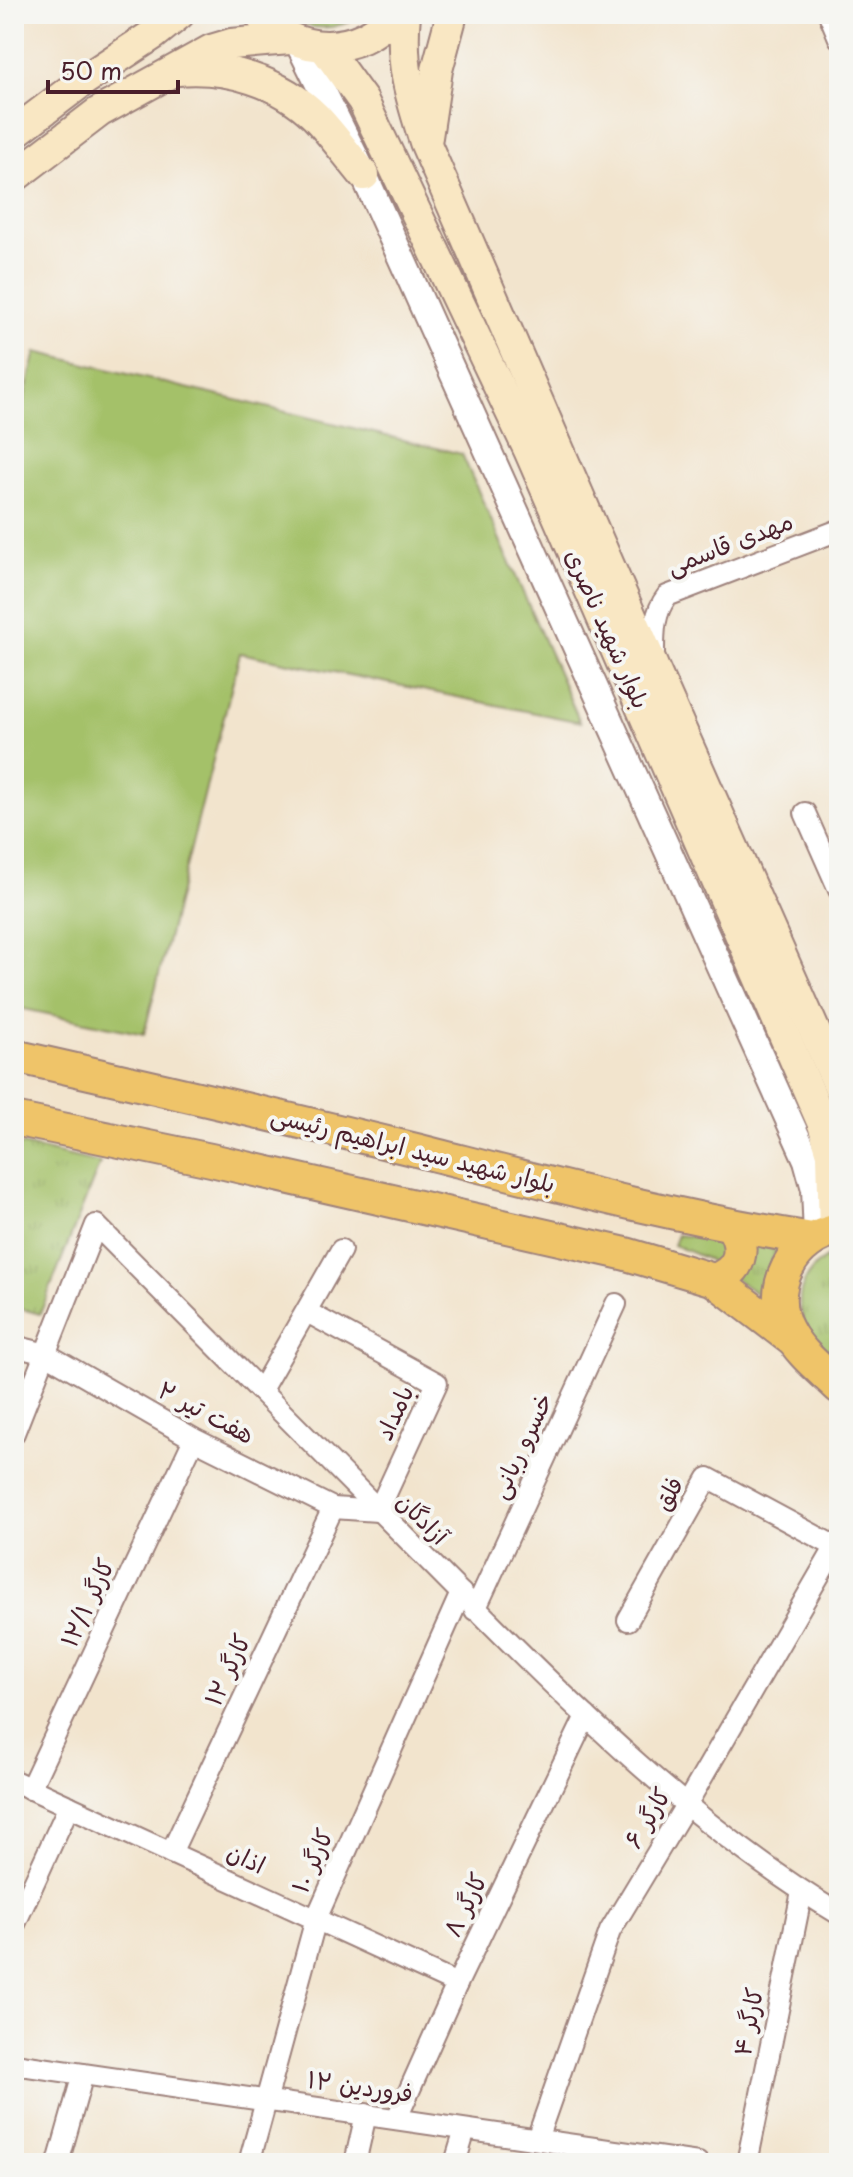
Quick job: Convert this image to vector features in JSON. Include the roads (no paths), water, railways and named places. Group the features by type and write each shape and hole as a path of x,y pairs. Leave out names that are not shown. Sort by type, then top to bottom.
{"main road":[{"path":"14,133 161,24 179,14"},
{"name":"بلوار شهید ناصری","path":"259,14 269,26 304,43 363,101 529,450 823,1124 832,1153 826,1234"},
{"path":"14,177 99,112 211,50 231,44 350,44 374,33 395,14"},
{"name":"بلوار شهید ناصری","path":"405,14 402,46 406,74 425,142 839,1086"},
{"path":"425,142 437,70 452,14"},
{"path":"172,71 204,68 259,80 290,97 315,116 364,175"},
{"name":"بلوار شهید سید ابراهیم رئیسی","path":"14,1056 258,1111 732,1226 826,1234"},
{"path":"14,1119 211,1160 611,1251 714,1280 794,1341 839,1387"},
{"path":"714,1280 728,1274 740,1254 739,1238 732,1226"},
{"path":"794,1341 781,1313 781,1282 795,1254 826,1234"}],"street":[{"path":"829,14 839,38"},
{"path":"304,43 807,1160 826,1234"},
{"name":"مهدی قاسمی","path":"654,669 654,628 660,605 667,596 839,530"},
{"path":"805,813 838,887"},
{"name":"آزادگان","path":"46,1354 96,1225 475,1610 586,1716 686,1805 802,1892 839,1914"},
{"path":"261,1390 341,1250"},
{"name":"خسرو ربانی","path":"475,1610 616,1304"},
{"name":"بامداد","path":"307,1312 437,1383 378,1511"},
{"name":"هفت تیر ۲","path":"14,1346 46,1354 194,1439 333,1508 378,1511"},
{"path":"14,1433 46,1354"},
{"name":"کارگر ۱۲/۱","path":"22,1785 194,1439"},
{"name":"فلق","path":"628,1620 708,1478 837,1544"},
{"name":"کارگر ۱۲","path":"171,1853 333,1508"},
{"name":"کارگر ۶","path":"537,2139 610,1931 837,1544"},
{"name":"کارگر ۱۰","path":"249,2163 316,1919 461,1593"},
{"name":"کارگر ۸","path":"397,2118 457,1984 586,1716"},
{"name":"اذان","path":"22,1785 457,1984"},
{"path":"14,1926 69,1806"},
{"name":"کارگر ۴","path":"747,2163 802,1892"},
{"name":"۱۲ فروردین","path":"14,2064 537,2139 604,2156 698,2163"},
{"path":"58,2163 83,2074"},
{"path":"355,2163 366,2114"},
{"path":"455,2163 465,2130"}]}
